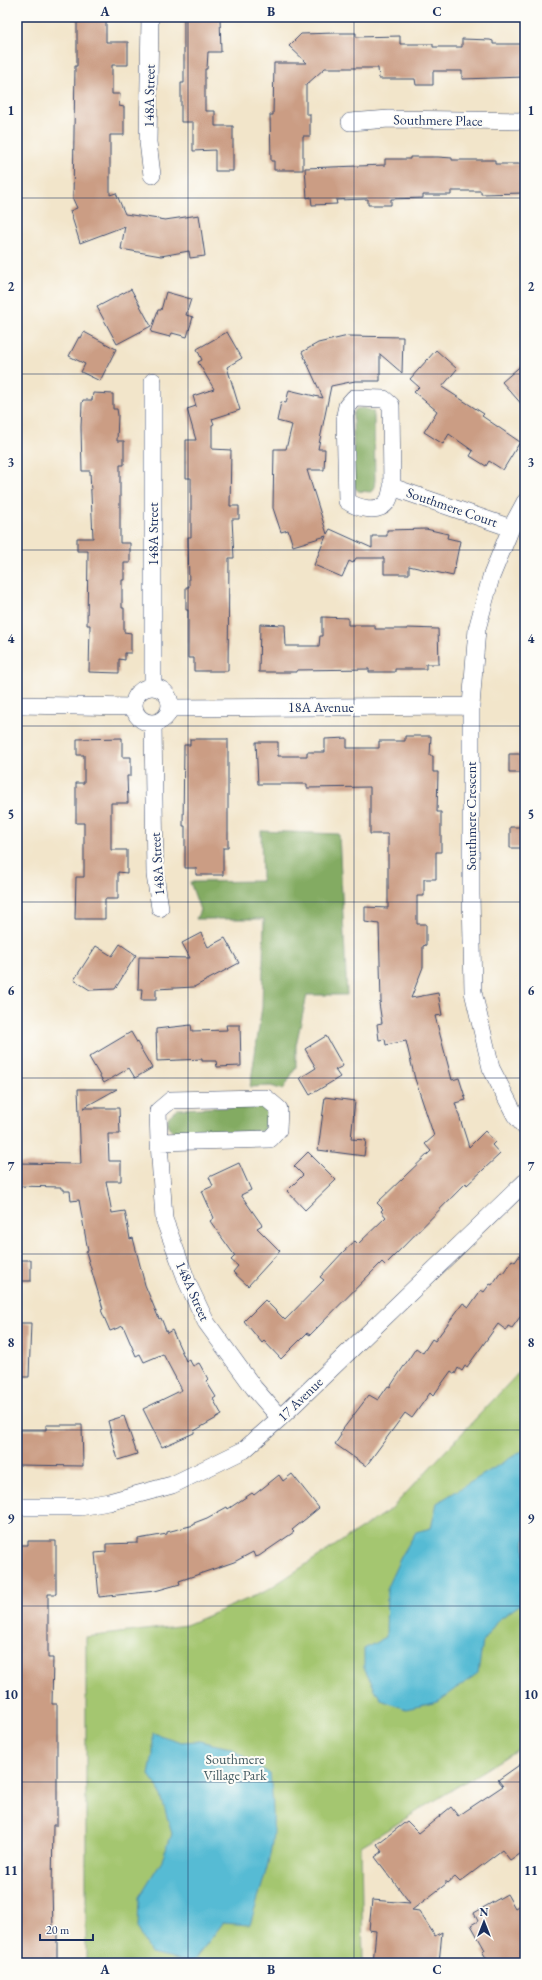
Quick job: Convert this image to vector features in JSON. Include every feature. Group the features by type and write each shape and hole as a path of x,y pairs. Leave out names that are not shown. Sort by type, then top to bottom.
{"street":[{"name":"148A Street","path":"150,17 148,142 152,175"},
{"name":"Southmere Place","path":"350,122 389,119 525,121"},
{"name":"148A Street","path":"153,381 153,687"},
{"name":"Southmere Court","path":"354,398 384,399 391,406 392,487 387,503 378,508 365,509 354,506 347,501 345,415 347,406 354,398"},
{"name":"Southmere Court","path":"392,487 511,528"},
{"name":"Southmere Crescent","path":"525,502 511,528 491,577 477,629 471,706 470,894 473,992 491,1068 515,1115 525,1127"},
{"path":"153,687 164,691 170,702 170,708 168,715 163,720 153,724 148,724 141,720 136,714 134,707 135,699 145,688 153,687"},
{"path":"17,705 134,707"},
{"name":"18A Avenue","path":"170,708 471,706"},
{"name":"148A Street","path":"153,724 155,875 160,908"},
{"name":"148A Street","path":"159,1142 270,1139 278,1130 279,1109 266,1098 171,1100 158,1110 159,1142 164,1219 188,1284 206,1322 254,1388 280,1418"},
{"name":"17 Avenue","path":"17,1507 80,1507 109,1502 172,1485 244,1450 280,1418 525,1182"}],"green space":[{"path":"363,408 373,411 374,416 375,480 374,488 371,492 358,491 354,487 353,414 356,409"},
{"path":"261,831 339,834 347,995 307,995 296,1045 296,1067 283,1090 271,1086 250,1087 262,1007 264,919 196,919 200,910 190,882 262,881"},
{"path":"265,1106 271,1109 271,1131 174,1133 168,1126 168,1117 177,1109"},
{"name":"Southmere Village Park","path":"525,1366 525,1745 361,1846 363,1963 86,1963 86,1637 186,1625 264,1592 391,1509"}],"water":[{"path":"525,1449 525,1605 521,1604 498,1620 483,1641 478,1673 438,1702 406,1709 381,1700 364,1669 364,1649 386,1637 387,1587 402,1555 416,1532 431,1528 437,1503"},
{"path":"153,1733 181,1742 199,1741 230,1748 270,1774 273,1818 272,1844 267,1868 250,1925 223,1923 192,1963 150,1954 138,1928 139,1897 162,1860 172,1834 159,1789 149,1775 153,1754"}],"building":[{"path":"77,17 106,17 106,42 128,42 128,65 112,65 112,94 120,94 119,106 124,107 124,135 110,135 110,195 116,193 125,214 165,220 199,215 205,256 190,258 189,251 161,256 121,249 125,226 80,243 70,211 77,208 73,199"},
{"path":"184,17 220,17 221,52 208,52 207,69 205,69 205,111 215,111 215,126 233,126 233,171 215,171 215,150 193,151 193,122 181,122 181,83 184,83"},
{"path":"356,33 356,37 400,36 400,44 433,44 433,47 462,47 462,39 490,40 493,41 493,44 525,44 525,77 462,79 462,71 433,71 433,85 416,85 415,79 379,79 378,68 325,68 306,85 306,114 310,114 310,136 303,136 303,170 274,170 274,161 271,161 270,115 273,115 274,63 307,63 289,46 301,34"},
{"path":"410,157 452,158 452,160 495,160 495,164 525,164 525,193 481,194 481,191 451,191 451,195 423,195 423,198 391,199 391,205 368,205 368,199 336,200 337,204 312,205 311,197 307,198 305,168 385,165 385,159 410,159"},
{"path":"131,289 151,326 117,344 97,307"},
{"path":"166,292 191,299 186,315 193,317 187,337 172,333 170,337 151,332 158,310 161,310"},
{"path":"84,332 116,349 100,381 81,372 85,364 69,356 79,337 81,338"},
{"path":"227,332 242,358 227,367 240,410 212,419 214,424 212,425 212,449 231,450 230,506 239,506 239,519 232,519 234,558 229,558 228,671 194,671 194,658 188,658 188,610 186,610 186,587 189,587 188,537 191,537 191,478 186,478 186,440 196,440 187,409 196,406 193,396 214,389 198,362 202,360 197,349"},
{"path":"348,336 403,337 402,373 380,354 380,381 355,381 331,386 318,449 325,449 324,470 307,470 327,534 330,529 372,548 372,536 387,536 387,530 426,529 448,534 447,538 460,541 453,576 409,566 409,574 384,574 384,558 356,558 353,563 349,561 342,577 314,565 326,536 293,546 288,530 281,532 273,508 274,449 286,449 292,425 277,421 281,402 286,403 289,390 323,398 302,352 318,343"},
{"path":"436,350 457,369 442,387 484,414 482,416 520,442 503,470 489,461 486,466 470,456 473,451 449,434 443,444 424,432 437,411 414,392 419,387 410,379"},
{"path":"525,362 525,408 502,382"},
{"path":"93,393 113,394 113,409 117,409 118,415 117,441 124,441 124,465 120,465 120,543 130,543 130,563 124,563 124,580 122,580 122,608 124,608 124,632 131,633 131,653 125,653 125,660 119,659 119,673 89,672 90,625 87,625 88,551 77,551 77,538 93,538 90,471 82,471 81,427 83,400 92,400"},
{"path":"322,617 348,618 348,625 375,625 375,629 438,629 439,664 426,664 426,669 395,669 395,672 369,672 369,669 259,672 260,624 285,625 286,646 319,646 320,636 322,636"},
{"path":"405,736 431,736 430,756 433,756 433,772 438,772 437,812 441,812 441,852 436,852 436,879 424,879 424,896 417,896 417,924 426,924 426,945 423,946 423,967 411,998 438,993 442,1015 435,1016 452,1080 459,1078 466,1100 455,1103 469,1147 485,1131 495,1142 492,1145 500,1154 467,1185 466,1183 385,1265 382,1262 310,1335 307,1333 281,1359 264,1341 262,1343 244,1321 265,1300 285,1320 324,1280 320,1277 344,1251 355,1241 358,1244 386,1217 381,1211 383,1209 377,1203 431,1151 425,1144 434,1136 415,1079 406,1041 386,1045 385,1039 379,1040 377,1024 382,1023 379,1003 381,1002 379,924 365,922 365,907 388,908 388,834 370,834 370,787 307,788 307,784 258,784 256,742 278,742 278,756 307,756 307,752 325,752 325,739 347,738 347,748 379,748 379,741 405,741"},
{"path":"122,738 122,757 131,757 131,776 127,776 128,803 111,803 111,850 127,850 127,873 118,872 118,899 105,899 105,919 75,919 76,877 84,877 84,823 76,823 76,783 84,783 84,755 77,755 77,739"},
{"path":"190,739 228,739 228,848 223,848 223,875 196,875 196,868 185,868 185,826 183,826 184,745 190,745"},
{"path":"509,754 525,754 525,773 509,773"},
{"path":"510,827 525,827 525,848 510,848"},
{"path":"201,933 208,947 225,938 239,963 194,987 156,989 156,1000 141,1000 142,989 138,989 139,957 190,958 182,943"},
{"path":"120,944 136,955 115,989 90,990 74,980 96,946 112,956"},
{"path":"191,1025 192,1031 227,1030 226,1025 240,1025 241,1066 217,1067 216,1061 202,1061 202,1059 157,1061 156,1029"},
{"path":"131,1032 152,1068 135,1078 129,1068 104,1083 89,1057"},
{"path":"326,1036 343,1066 335,1070 340,1077 310,1095 300,1078 316,1068 305,1049"},
{"path":"78,1089 117,1089 83,1108 119,1108 120,1134 108,1134 109,1161 121,1161 121,1181 106,1181 112,1213 125,1211 130,1239 133,1238 145,1285 159,1319 161,1318 167,1333 172,1330 186,1361 189,1359 193,1366 199,1363 208,1379 206,1381 216,1397 213,1399 222,1415 194,1431 194,1433 162,1447 143,1409 182,1390 163,1354 144,1362 140,1354 136,1356 123,1326 110,1331 101,1310 103,1309 86,1252 88,1251 79,1200 71,1201 70,1191 64,1191 61,1187 17,1186 17,1163 81,1164"},
{"path":"325,1097 355,1101 351,1139 366,1140 364,1156 318,1150"},
{"path":"308,1152 336,1180 305,1210 287,1191 303,1175 294,1166"},
{"path":"239,1163 251,1190 241,1195 262,1225 257,1228 280,1251 248,1286 233,1272 238,1266 231,1260 235,1256 210,1221 214,1218 202,1191 213,1186 209,1177"},
{"path":"525,1248 525,1310 512,1328 508,1326 506,1330 498,1324 467,1367 465,1366 462,1371 458,1368 455,1374 451,1371 433,1396 430,1393 412,1418 405,1413 366,1466 335,1444 341,1435 340,1433 369,1395 378,1400 388,1386 390,1387 416,1348 423,1353 432,1339 435,1341 463,1303 469,1307 481,1290 484,1292 490,1284 492,1285 501,1272 503,1273 512,1260 515,1262"},
{"path":"17,1260 31,1260 31,1281 17,1281"},
{"path":"17,1323 31,1323 29,1377 17,1377"},
{"path":"124,1416 137,1454 118,1460 108,1421"},
{"path":"46,1425 82,1425 83,1466 17,1465 17,1430 46,1430"},
{"path":"292,1474 319,1508 292,1530 294,1532 259,1556 255,1557 253,1552 234,1562 179,1581 180,1584 155,1591 99,1597 95,1553 106,1552 106,1544 138,1543 138,1539 167,1534 167,1532 194,1525 194,1523 227,1507 228,1509 252,1493 254,1495 279,1475 283,1481"},
{"path":"28,1541 56,1541 56,1594 48,1594 48,1658 53,1658 52,1704 57,1704 57,1825 53,1825 52,1887 53,1931 57,1931 57,1963 17,1963 17,1545 28,1545"},
{"path":"525,1761 525,1850 510,1860 502,1850 460,1882 455,1877 448,1883 446,1881 446,1884 412,1910 419,1911 435,1936 442,1932 439,1963 373,1963 376,1931 369,1930 372,1900 410,1903 375,1857 382,1852 377,1844 407,1821 419,1833 451,1807 458,1816 503,1786 498,1780"},
{"path":"507,1894 515,1908 525,1902 525,1959 518,1963 489,1963 482,1951 485,1950 471,1925 478,1921 474,1913"}]}
